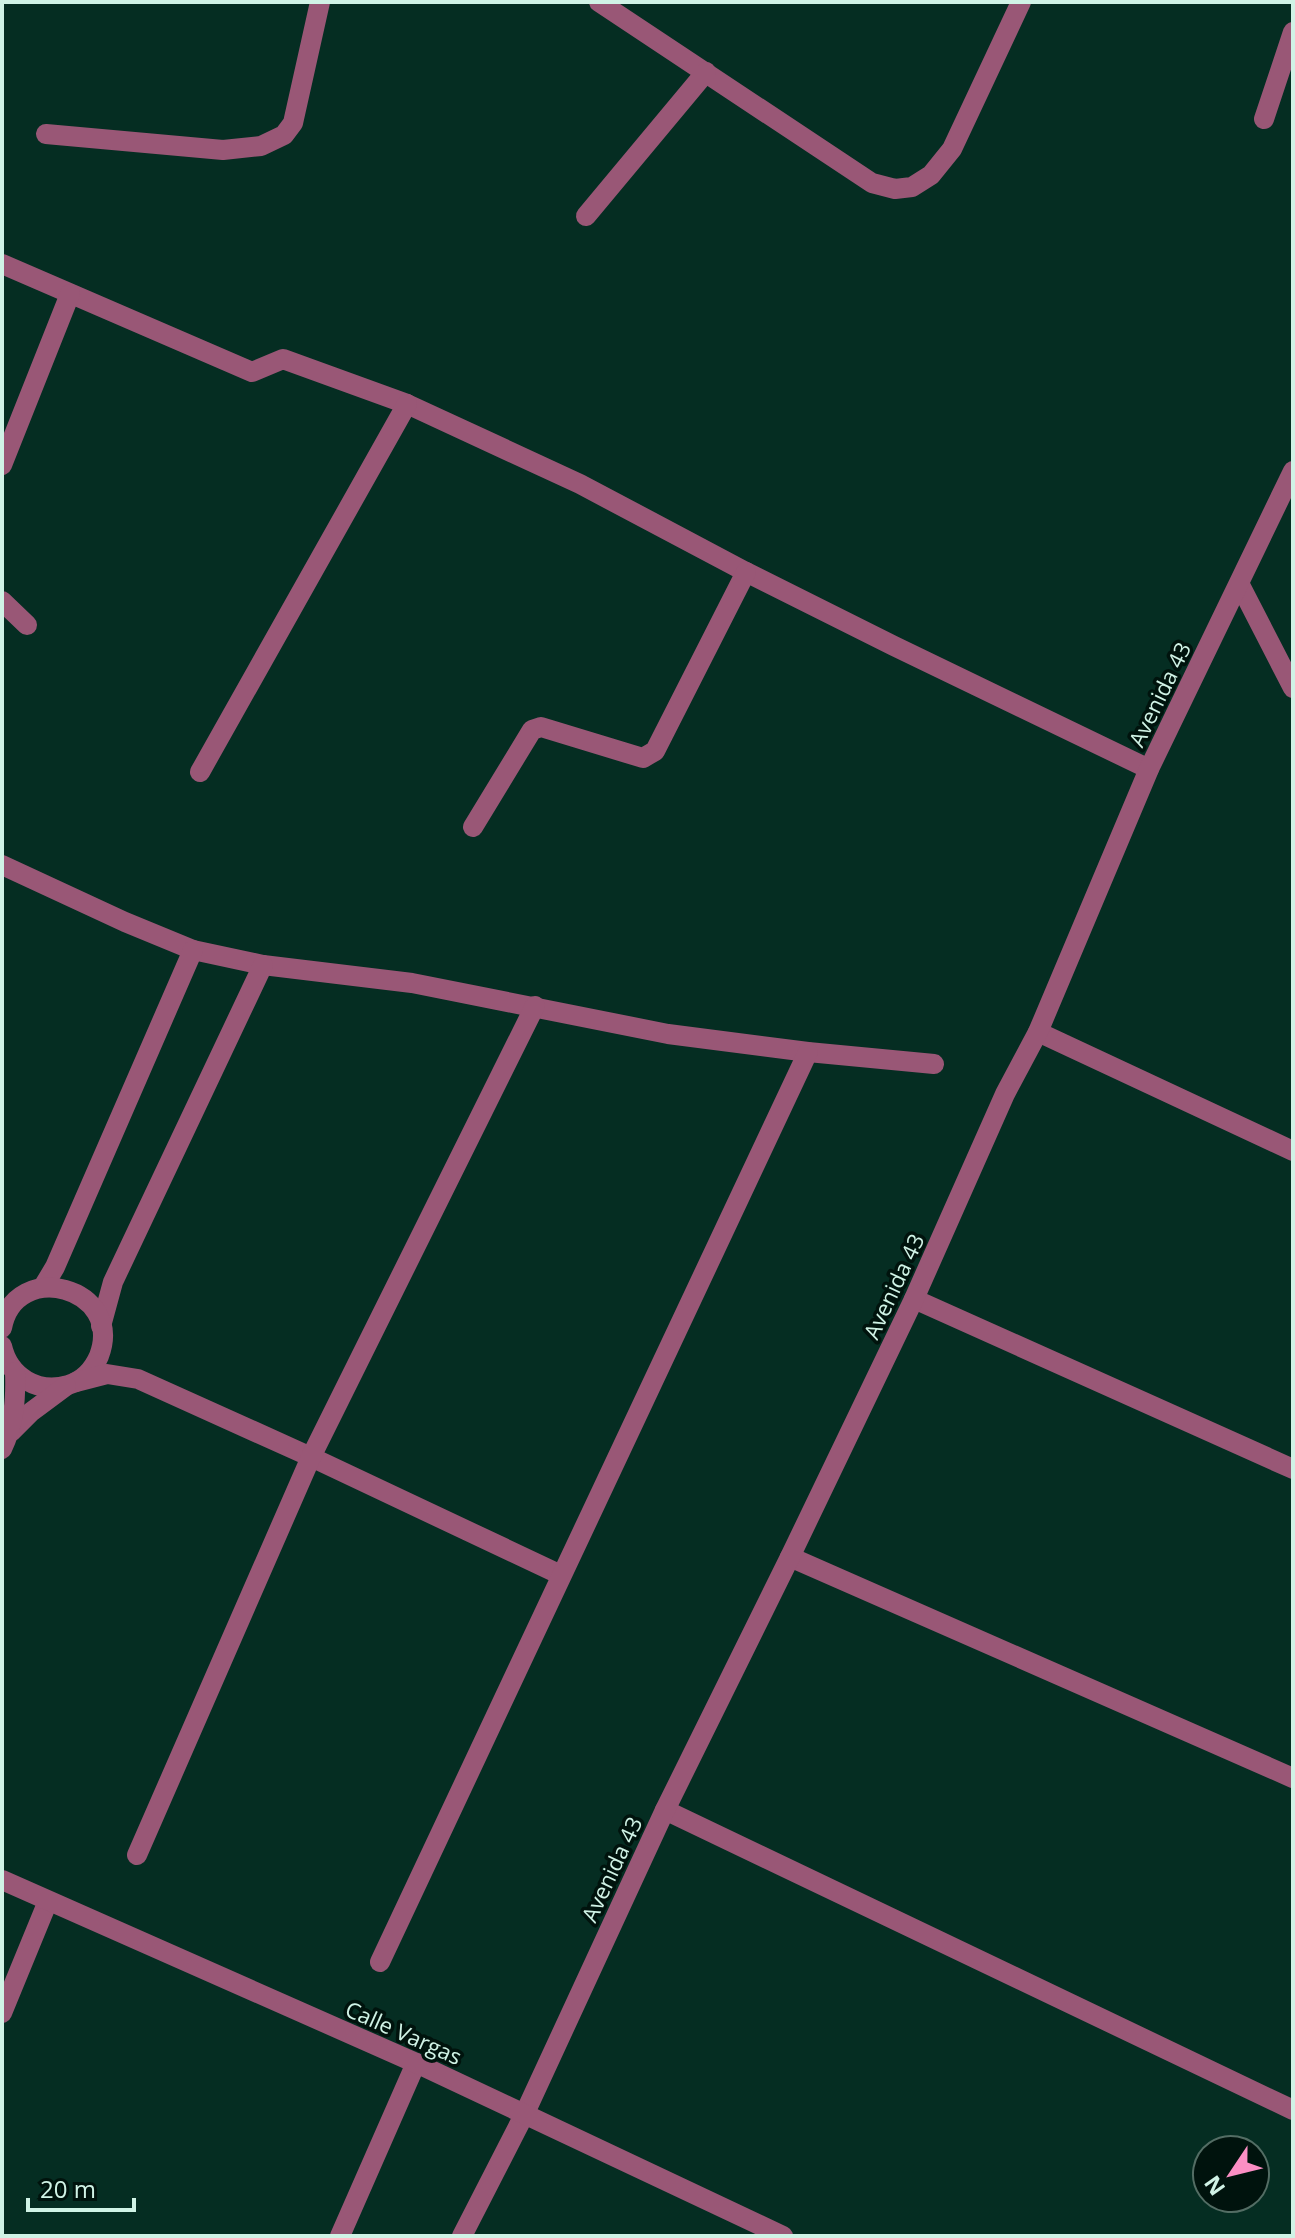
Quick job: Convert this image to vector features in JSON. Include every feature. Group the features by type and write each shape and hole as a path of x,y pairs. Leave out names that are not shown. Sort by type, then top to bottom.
{"street":[{"path":"46,134 223,150 261,146 273,141 284,135 293,123 320,2"},
{"path":"599,2 872,183 895,189 912,187 931,175 952,149 1021,2"},
{"path":"1264,119 1293,32"},
{"path":"586,216 706,72"},
{"path":"2,264 252,372 283,359 407,404 580,484 746,572 1149,769"},
{"path":"2,465 70,294"},
{"path":"200,772 407,404"},
{"name":"Avenida 43","path":"462,2236 524,2115 665,1810 914,1299 1005,1094 1038,1032 1149,769 1293,471"},
{"path":"473,827 532,730 541,727 643,758 655,751 746,572"},
{"path":"1240,585 1293,688"},
{"path":"2,601 27,625"},
{"path":"2,865 193,950 263,965 412,983 668,1034 934,1064"},
{"path":"43,1287 55,1267 193,950"},
{"path":"5,1442 31,1412 85,1376 98,1358 113,1282 263,965"},
{"path":"137,1855 311,1457 535,1006"},
{"path":"1038,1032 1293,1151"},
{"path":"380,1962 808,1052"},
{"path":"2,1328 12,1296 43,1287 64,1289 84,1298 92,1306 114,1358 138,1379"},
{"path":"914,1299 1293,1469"},
{"path":"2,1346 8,1364 24,1380 44,1387 71,1384 107,1374 138,1379 561,1575"},
{"path":"5,1442 14,1416 15,1372"},
{"path":"790,1557 1293,1778"},
{"path":"665,1810 1293,2110"},
{"name":"Calle Vargas","path":"2,1880 416,2063 783,2236"},
{"path":"2,2013 48,1901"},
{"path":"340,2236 416,2063"}]}
